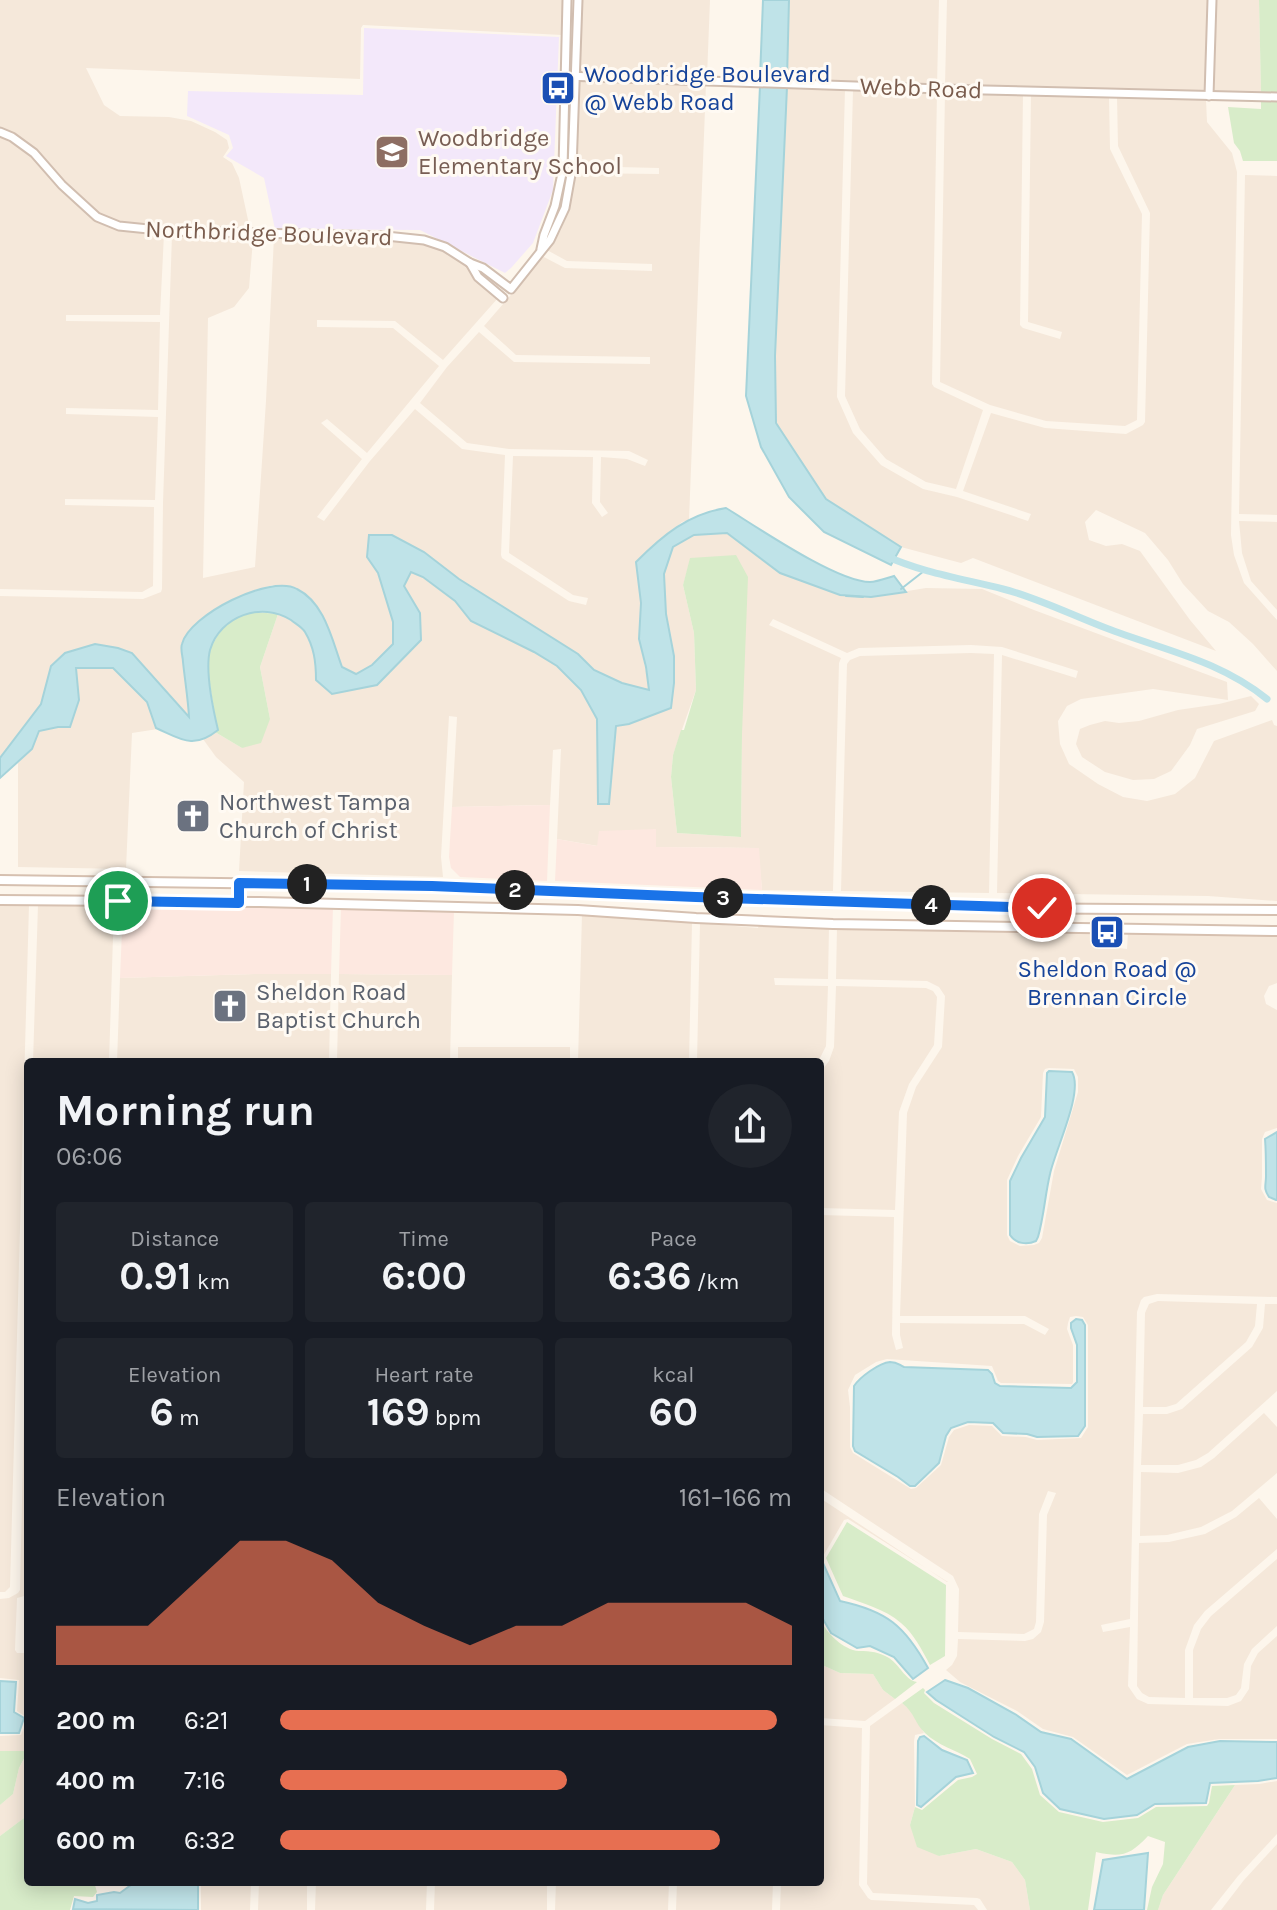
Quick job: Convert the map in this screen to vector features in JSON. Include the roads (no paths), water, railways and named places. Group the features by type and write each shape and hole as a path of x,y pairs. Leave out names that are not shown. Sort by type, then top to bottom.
{"main road":[{"path":"0,880 432,886 997,908 1277,910"},
{"path":"239,883 239,903"},
{"path":"0,900 578,910 833,924 1277,931"}],"street":[{"path":"541,251 563,169 567,0"},
{"path":"541,251 557,228 565,208 572,169 578,0"},
{"path":"1209,96 1212,0"},
{"name":"Webb Road","path":"565,76 1277,97"},
{"name":"Northbridge Boulevard","path":"0,132 34,153 62,185 97,217 119,226 168,231 424,240 445,247 483,268 511,289 541,251"},
{"name":"Northbridge Boulevard","path":"470,263 478,277 503,298"}],"water":[{"path":"763,0 789,0 787,79 760,78"},
{"path":"760,86 787,87 775,356 776,423 826,499 901,547 891,565 824,532 789,497 761,447 746,396"},
{"path":"726,508 818,564 856,580 870,582 894,576 906,592 871,597 840,595 780,573 727,533 694,535 673,547 664,574 666,614 674,656 671,708 616,726 609,804 598,804 597,719 581,690 557,666 471,621 455,601 423,577 411,572 404,586 420,613 421,640 377,685 332,694 316,680 312,649 302,629 280,614 255,612 243,615 223,628 210,650 209,679 218,730 209,736 187,741 156,728 147,702 113,668 76,668 79,700 70,727 39,731 32,749 0,778 0,758 41,704 51,666 65,653 95,644 132,653 189,717 182,644 199,621 251,592 285,586 307,595 321,613 342,667 356,674 372,665 393,644 393,622 378,573 367,557 369,535 392,535 424,552 459,579 578,654 594,670 622,683 649,690 639,639 641,603 636,562 677,527 700,515"},
{"path":"1049,1071 1072,1072 1075,1081 1072,1107 1050,1174 1038,1237 1036,1241 1022,1243 1010,1235 1010,1181 1045,1117"},
{"path":"1277,1132 1276,1200 1269,1197 1265,1189 1265,1139"},
{"path":"1076,1319 1082,1320 1085,1325 1085,1426 1078,1436 1037,1437 1003,1433 993,1423 968,1422 951,1428 939,1463 915,1486 910,1486 855,1451 854,1386 875,1368 890,1362 904,1367 988,1370 1000,1386 1071,1388 1077,1382 1077,1345 1071,1328 1071,1323"},
{"path":"824,1565 840,1601 870,1610 893,1622 911,1641 928,1668 913,1679 894,1657 870,1646 857,1648 831,1633 824,1621"},
{"path":"945,1680 968,1688 1041,1732 1071,1739 1127,1779 1188,1747 1220,1741 1277,1742 1277,1778 1210,1783 1206,1803 1155,1804 1137,1815 1104,1819 1060,1809 1043,1793 1035,1767 1024,1752 994,1737 927,1692"},
{"path":"0,1681 16,1682 14,1712 24,1718 19,1733 0,1733"},
{"path":"924,1736 942,1750 967,1760 973,1773 956,1777 921,1807 917,1805 918,1741"},
{"path":"1148,1853 1144,1910 1094,1910 1103,1860"},
{"path":"130,1886 198,1886 198,1910 73,1909 75,1899 88,1903 97,1901 97,1895 120,1893"}],"waterway":[{"path":"886,556 929,571 1029,597 1190,657 1230,675 1267,699"},
{"path":"901,589 924,571"},
{"path":"846,596 863,597"}],"place":[{"name":"Woodbridge Boulevard @ Webb Road","path":"558,88"},
{"name":"Woodbridge Elementary School","path":"392,152"},
{"name":"Northwest Tampa Church of Christ","path":"193,816"},
{"name":"Sheldon Road @ Brennan Circle","path":"1107,932"},
{"name":"Sheldon Road Baptist Church","path":"230,1006"}]}
